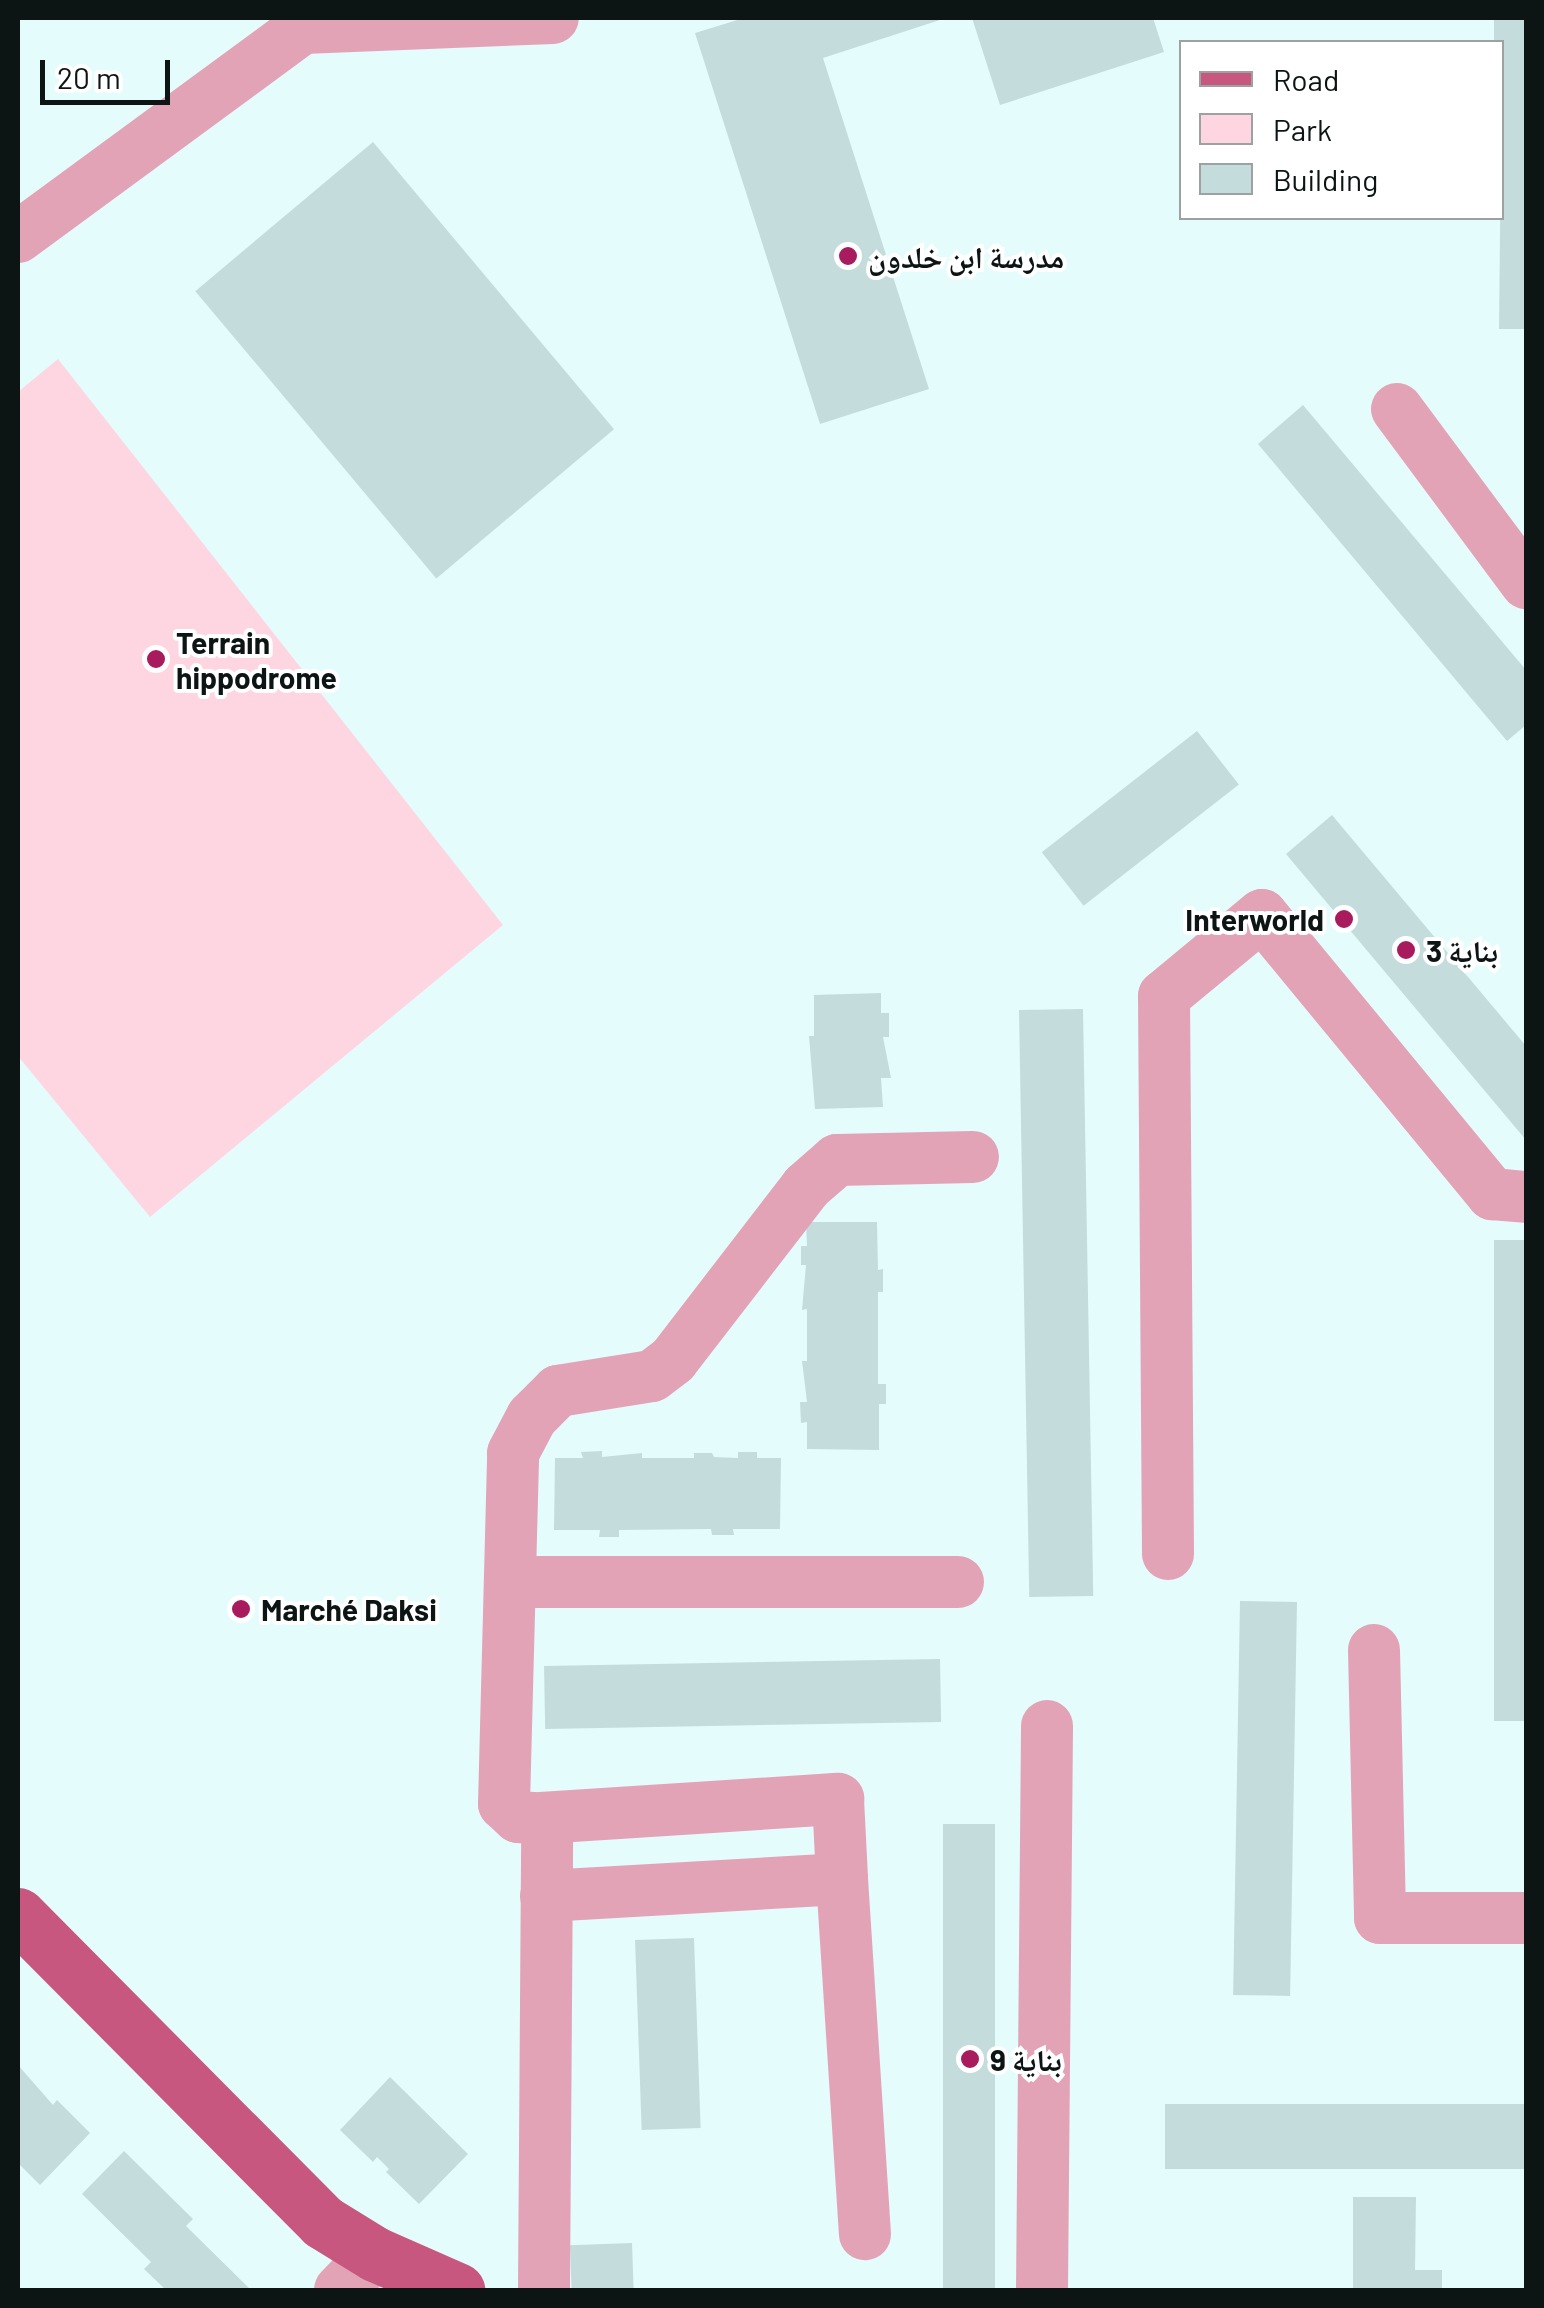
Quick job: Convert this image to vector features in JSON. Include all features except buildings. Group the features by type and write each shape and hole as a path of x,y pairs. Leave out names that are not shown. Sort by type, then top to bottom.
{"main road":[{"path":"18,1915 323,2222 358,2272 457,2290"}],"street":[{"path":"18,237 303,28 554,18"},
{"path":"1396,408 1526,584"},
{"path":"1168,1554 1164,996 1262,915 1492,1194 1526,1196"},
{"path":"865,2234 838,1800 541,1818 518,1816 504,1804 514,1453 532,1417 558,1391 652,1376 672,1360 806,1187 837,1160 973,1157"},
{"path":"510,1582 958,1582"},
{"path":"1374,1650 1380,1918 1526,1918"},
{"path":"1042,2290 1047,1726"},
{"path":"541,1818 546,1819 544,2290"},
{"path":"546,1896 842,1879"}],"green space":[{"name":"Terrain hippodrome","path":"58,359 503,925 150,1217 18,1056 18,392"}],"place":[{"name":"مدرسة ابن خلدون","path":"848,256"},
{"name":"Terrain hippodrome","path":"156,659"},
{"name":"Interworld","path":"1344,919"},
{"name":"بناية 3","path":"1406,950"},
{"name":"Marché Daksi","path":"241,1609"},
{"name":"بناية 9","path":"970,2059"}]}
